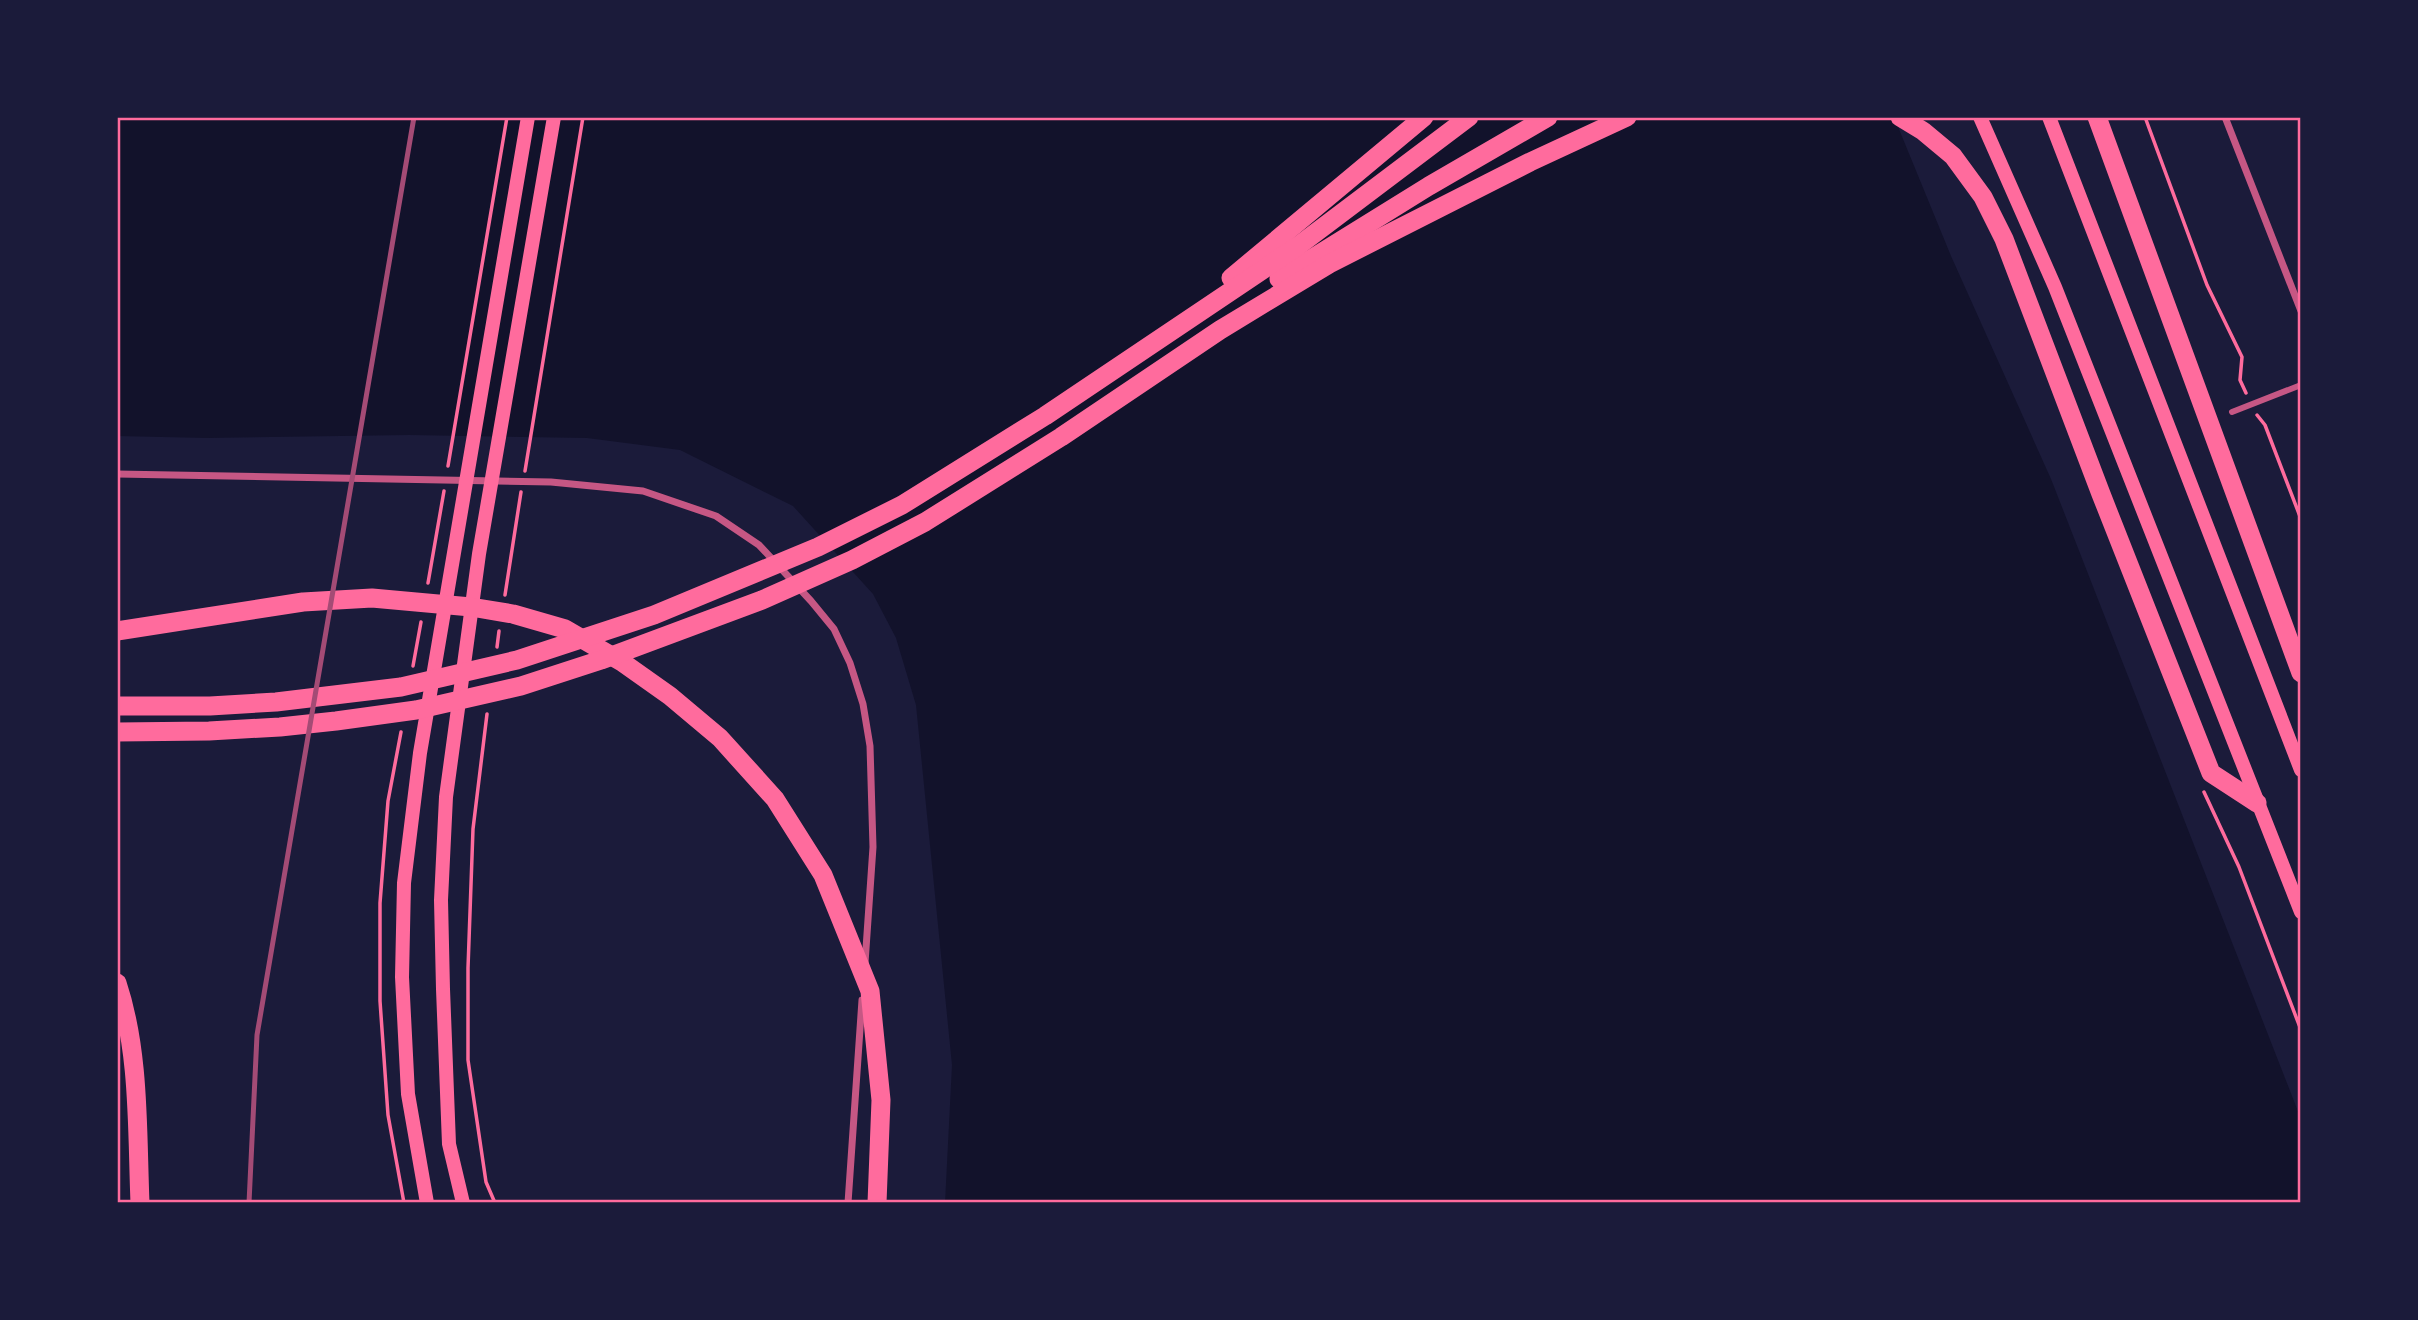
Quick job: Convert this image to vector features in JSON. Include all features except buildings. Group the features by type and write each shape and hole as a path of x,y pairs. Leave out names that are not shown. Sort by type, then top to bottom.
{"highway":[{"path":"1140,351 1286,234 1424,117"},
{"path":"117,706 210,706 276,702 401,687 517,660 654,615 818,547 902,505 1045,416 1298,246 1469,117"},
{"path":"1149,376 1212,323 1297,267 1548,117"},
{"path":"117,732 209,731 336,722 416,710 521,686 601,660 762,600 852,560 925,522 1061,437 1149,376 1329,264 1530,162 1627,117"},
{"path":"1900,117 1923,131 1953,156 1983,197 2004,239 2211,773 2257,803"},
{"path":"2097,117 2301,673"},
{"path":"117,631 303,602 372,598 471,607 513,614 565,629 622,662 670,696 720,738 775,799 823,875 870,991 881,1100 877,1203"},
{"path":"117,984 126,1010 135,1092 140,1203"}],"main road":[{"path":"426,1203 408,1094 402,977 404,883 420,753 528,117"},
{"path":"463,1203 449,1144 441,900 446,797 479,554 554,117"},
{"path":"1980,117 2056,287 2301,912"},
{"path":"2049,117 2301,770"}],"street":[{"path":"2225,117 2301,311"},
{"path":"2232,412 2301,385"},
{"path":"117,474 551,482 643,491 716,516 759,545 834,629 850,663 863,704 870,746 873,847 849,1203"}],"path":[{"path":"448,467 507,117"},
{"path":"524,475 583,117"},
{"path":"2145,117 2207,285 2242,357 2240,380 2265,425 2301,519"},
{"path":"427,587 446,480"},
{"path":"505,597 522,489"},
{"path":"413,663 421,621"},
{"path":"496,650 500,624"},
{"path":"488,702 473,829 468,1047 477,1130 486,1182 495,1203"}],"shaded area":[{"path":"117,117 1894,117 1951,256 2051,479 2301,1119 2301,1203 945,1203 952,1065 916,705 896,638 873,594 793,506 680,450 587,438 409,435 207,438 117,436"}],"railway":[{"path":"249,1203 257,1035 414,117"}]}
